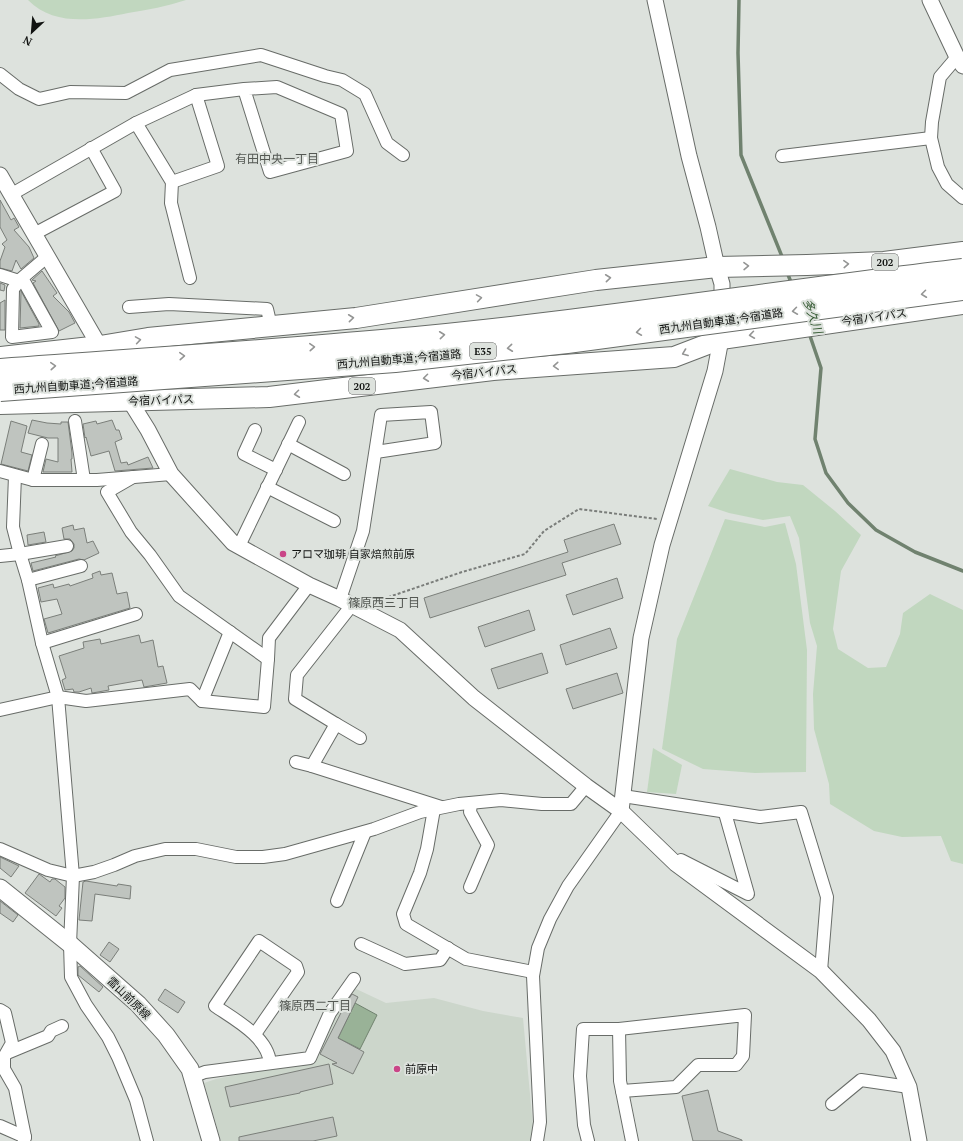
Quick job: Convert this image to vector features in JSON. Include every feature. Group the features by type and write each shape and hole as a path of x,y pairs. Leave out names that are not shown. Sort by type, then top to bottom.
{"highway":[{"name":"202","path":"0,358 100,346 148,338 356,318 596,280 717,267 884,262 963,252"},
{"name":"西九州自動車道;今宿道路","path":"0,370 393,340 564,322 876,280 963,270"},
{"name":"西九州自動車道;今宿道路","path":"0,390 395,361 567,342 963,290"},
{"name":"今宿バイパス","path":"0,404 268,397 493,370 674,357 721,339 963,304"}],"main road":[{"name":"雷山前原線","path":"0,888 70,944 138,1004 166,1035 190,1069 211,1141"}],"street":[{"path":"655,0 689,156 722,284 722,292"},
{"path":"930,0 960,61 940,77 932,122 932,138 938,167 947,184 963,198"},
{"path":"0,74 19,89 39,99 70,92 126,93 170,70 261,55 342,80 365,94 387,143 403,155"},
{"path":"12,194 136,123 196,95 244,89 278,87 341,114 347,152 270,172 244,89"},
{"path":"172,182 218,166 196,95"},
{"path":"136,123 172,182 171,203 190,278"},
{"path":"782,156 932,138"},
{"path":"34,234 114,191 91,148"},
{"path":"0,174 100,346 129,401 148,430 171,474 233,543 309,585 400,630 474,698 586,786 621,811 676,864 821,971 870,1020 893,1051 909,1087 919,1141"},
{"path":"0,275 21,280 52,332 12,337 13,289 21,280 48,256"},
{"path":"129,307 168,304 267,309 271,326"},
{"path":"538,1141 540,1122 533,972 538,948 550,919 568,886 621,811 641,638 662,545 715,371 721,339"},
{"path":"360,738 295,699 297,675 350,604 381,416 431,412 436,443 376,452"},
{"path":"75,421 84,480"},
{"path":"239,546 299,422"},
{"path":"255,430 244,454 276,470"},
{"path":"34,480 42,444"},
{"path":"288,444 344,474"},
{"path":"0,471 34,480 133,478 171,474"},
{"path":"15,476 13,527 28,580 42,642 58,697 73,876 70,944 71,978 86,1005 108,1037 118,1057 136,1100 147,1141"},
{"path":"133,478 107,492 131,532 150,555 179,596 268,659"},
{"path":"267,487 334,521"},
{"path":"0,556 67,546"},
{"path":"28,580 81,566"},
{"path":"0,710 58,697 86,701 190,689 202,701 264,707 268,659 268,638 309,585"},
{"path":"42,642 136,614"},
{"path":"202,701 230,632"},
{"path":"312,766 336,724"},
{"path":"296,762 438,808"},
{"path":"0,849 48,870 73,876 94,872 135,856 165,849 196,849 236,857 263,857 313,848 369,831 420,812 471,802 501,800 542,804 572,804 586,786"},
{"path":"623,796 725,813 760,817 802,812 827,897 821,971"},
{"path":"470,887 488,845 470,812 471,802"},
{"path":"438,808 420,873 403,914 406,924 466,959 533,972"},
{"path":"676,864 681,860 748,894 725,813"},
{"path":"349,895 369,831"},
{"path":"337,901 369,831"},
{"path":"255,1034 298,972 296,966 258,941 215,1006 255,1034 269,1057 270,1063"},
{"path":"361,944 405,964 440,960 448,948"},
{"path":"192,1077 205,1072 310,1058 330,1013 354,979"},
{"path":"0,1010 5,1013 12,1043 4,1058 2,1068 15,1088 24,1139"},
{"path":"588,1141 584,1124 580,1076 583,1029 619,1029 744,1015 743,1056 736,1066 698,1065 676,1087 622,1091"},
{"path":"7,1053 48,1036 52,1031 62,1026"},
{"path":"619,1029 620,1081 632,1141"},
{"path":"832,1104 861,1080 909,1087"},
{"path":"0,1126 24,1139"}],"path":[{"path":"350,604 526,554 544,531 579,509 670,521"}],"shaded area":[{"path":"28,0 186,0 157,8 115,16 75,19 62,18 50,14 38,9"},
{"path":"730,469 777,482 803,485 835,511 861,535 841,571 833,629 838,649 868,668 886,667 900,634 903,613 930,594 963,610 963,864 951,861 941,836 902,837 874,831 830,804 829,784 814,729 813,694 817,646 810,623 799,538 790,516 763,520 729,513 708,506"},
{"path":"725,519 765,527 785,523 796,564 807,650 806,772 755,773 703,769 662,749 677,639"},
{"path":"653,748 682,765 676,794 647,792"},
{"name":"前原中","path":"352,987 386,1003 434,998 483,1011 523,1018 533,1127 531,1141 221,1141 204,1083 216,1079 314,1060 337,1011"},
{"path":"355,1003 377,1015 360,1049 338,1038"}],"building":[{"path":"0,200 11,220 14,218 19,227 14,230 29,247 34,258 21,269 16,260 12,271 0,268 0,261 5,247 2,244 7,240 0,227"},
{"path":"42,271 57,293 53,296 69,312 75,323 59,331 33,283 36,281 32,280"},
{"path":"0,283 5,285 4,291 0,290"},
{"path":"21,291 39,324 39,326 20,328"},
{"path":"5,300 5,330 0,330 0,303"},
{"path":"32,420 61,424 61,422 68,422 72,453 72,472 43,472 46,459 58,462 58,438 48,438 28,433"},
{"path":"112,420 116,430 119,430 122,439 115,442 121,463 127,462 128,465 148,457 153,468 115,471 109,451 91,456 86,437 85,438 83,424 96,421 97,424"},
{"path":"11,421 27,426 21,452 32,455 28,471 1,464"},
{"path":"614,524 621,544 562,563 566,575 430,618 424,598 568,552 564,540"},
{"path":"73,525 74,530 84,528 87,543 93,541 99,553 84,560 79,559 33,571 31,563 56,557 55,556 72,551 74,544 70,539 64,539 62,528"},
{"path":"44,532 46,542 28,545 27,535"},
{"path":"100,571 101,575 112,573 117,594 127,592 130,608 48,633 44,619 62,614 57,599 41,602 38,588 53,584 54,588 69,584 70,586 93,578 92,574"},
{"path":"617,578 623,598 573,615 566,595"},
{"path":"529,610 535,630 485,647 478,627"},
{"path":"610,628 617,648 566,665 560,645"},
{"path":"139,635 141,643 153,640 158,667 163,666 167,683 144,687 142,680 108,686 109,690 92,693 91,688 79,692 74,692 73,689 65,690 62,680 66,678 59,656 84,648 83,642 100,639 101,644"},
{"path":"542,653 548,673 498,689 491,669"},
{"path":"617,673 623,693 573,709 566,689"},
{"path":"0,857 19,866 11,877 0,868"},
{"path":"39,874 50,882 52,879 55,879 65,887 65,898 59,906 62,908 56,916 25,893"},
{"path":"86,881 117,886 118,884 131,886 130,899 95,894 92,921 79,920 83,882"},
{"path":"0,901 18,915 13,922 0,913"},
{"path":"109,942 119,949 110,962 100,955"},
{"path":"80,966 103,987 99,992 78,975 78,967"},
{"path":"165,989 185,1002 178,1013 158,1000"},
{"path":"352,994 358,997 338,1038 364,1052 353,1074 332,1064 337,1063 320,1054"},
{"path":"329,1064 333,1084 300,1093 230,1107 225,1087"},
{"path":"708,1090 718,1131 742,1141 693,1141 682,1096"},
{"path":"333,1117 337,1136 313,1141 239,1141 239,1137"}],"waterway":[{"name":"多久川","path":"739,0 738,53 741,155 783,259"},
{"name":"多久川","path":"787,272 792,285"},
{"name":"多久川","path":"809,333 821,368 815,439 826,473 848,503 876,530 915,552 963,571"}],"place":[{"name":"アロマ珈琲 自家焙煎前原","path":"283,554"},
{"name":"前原中","path":"397,1069"}],"district":[{"name":"有田中央一丁目","path":"277,158"},
{"name":"篠原西三丁目","path":"384,602"},
{"name":"篠原西二丁目","path":"315,1005"}]}
